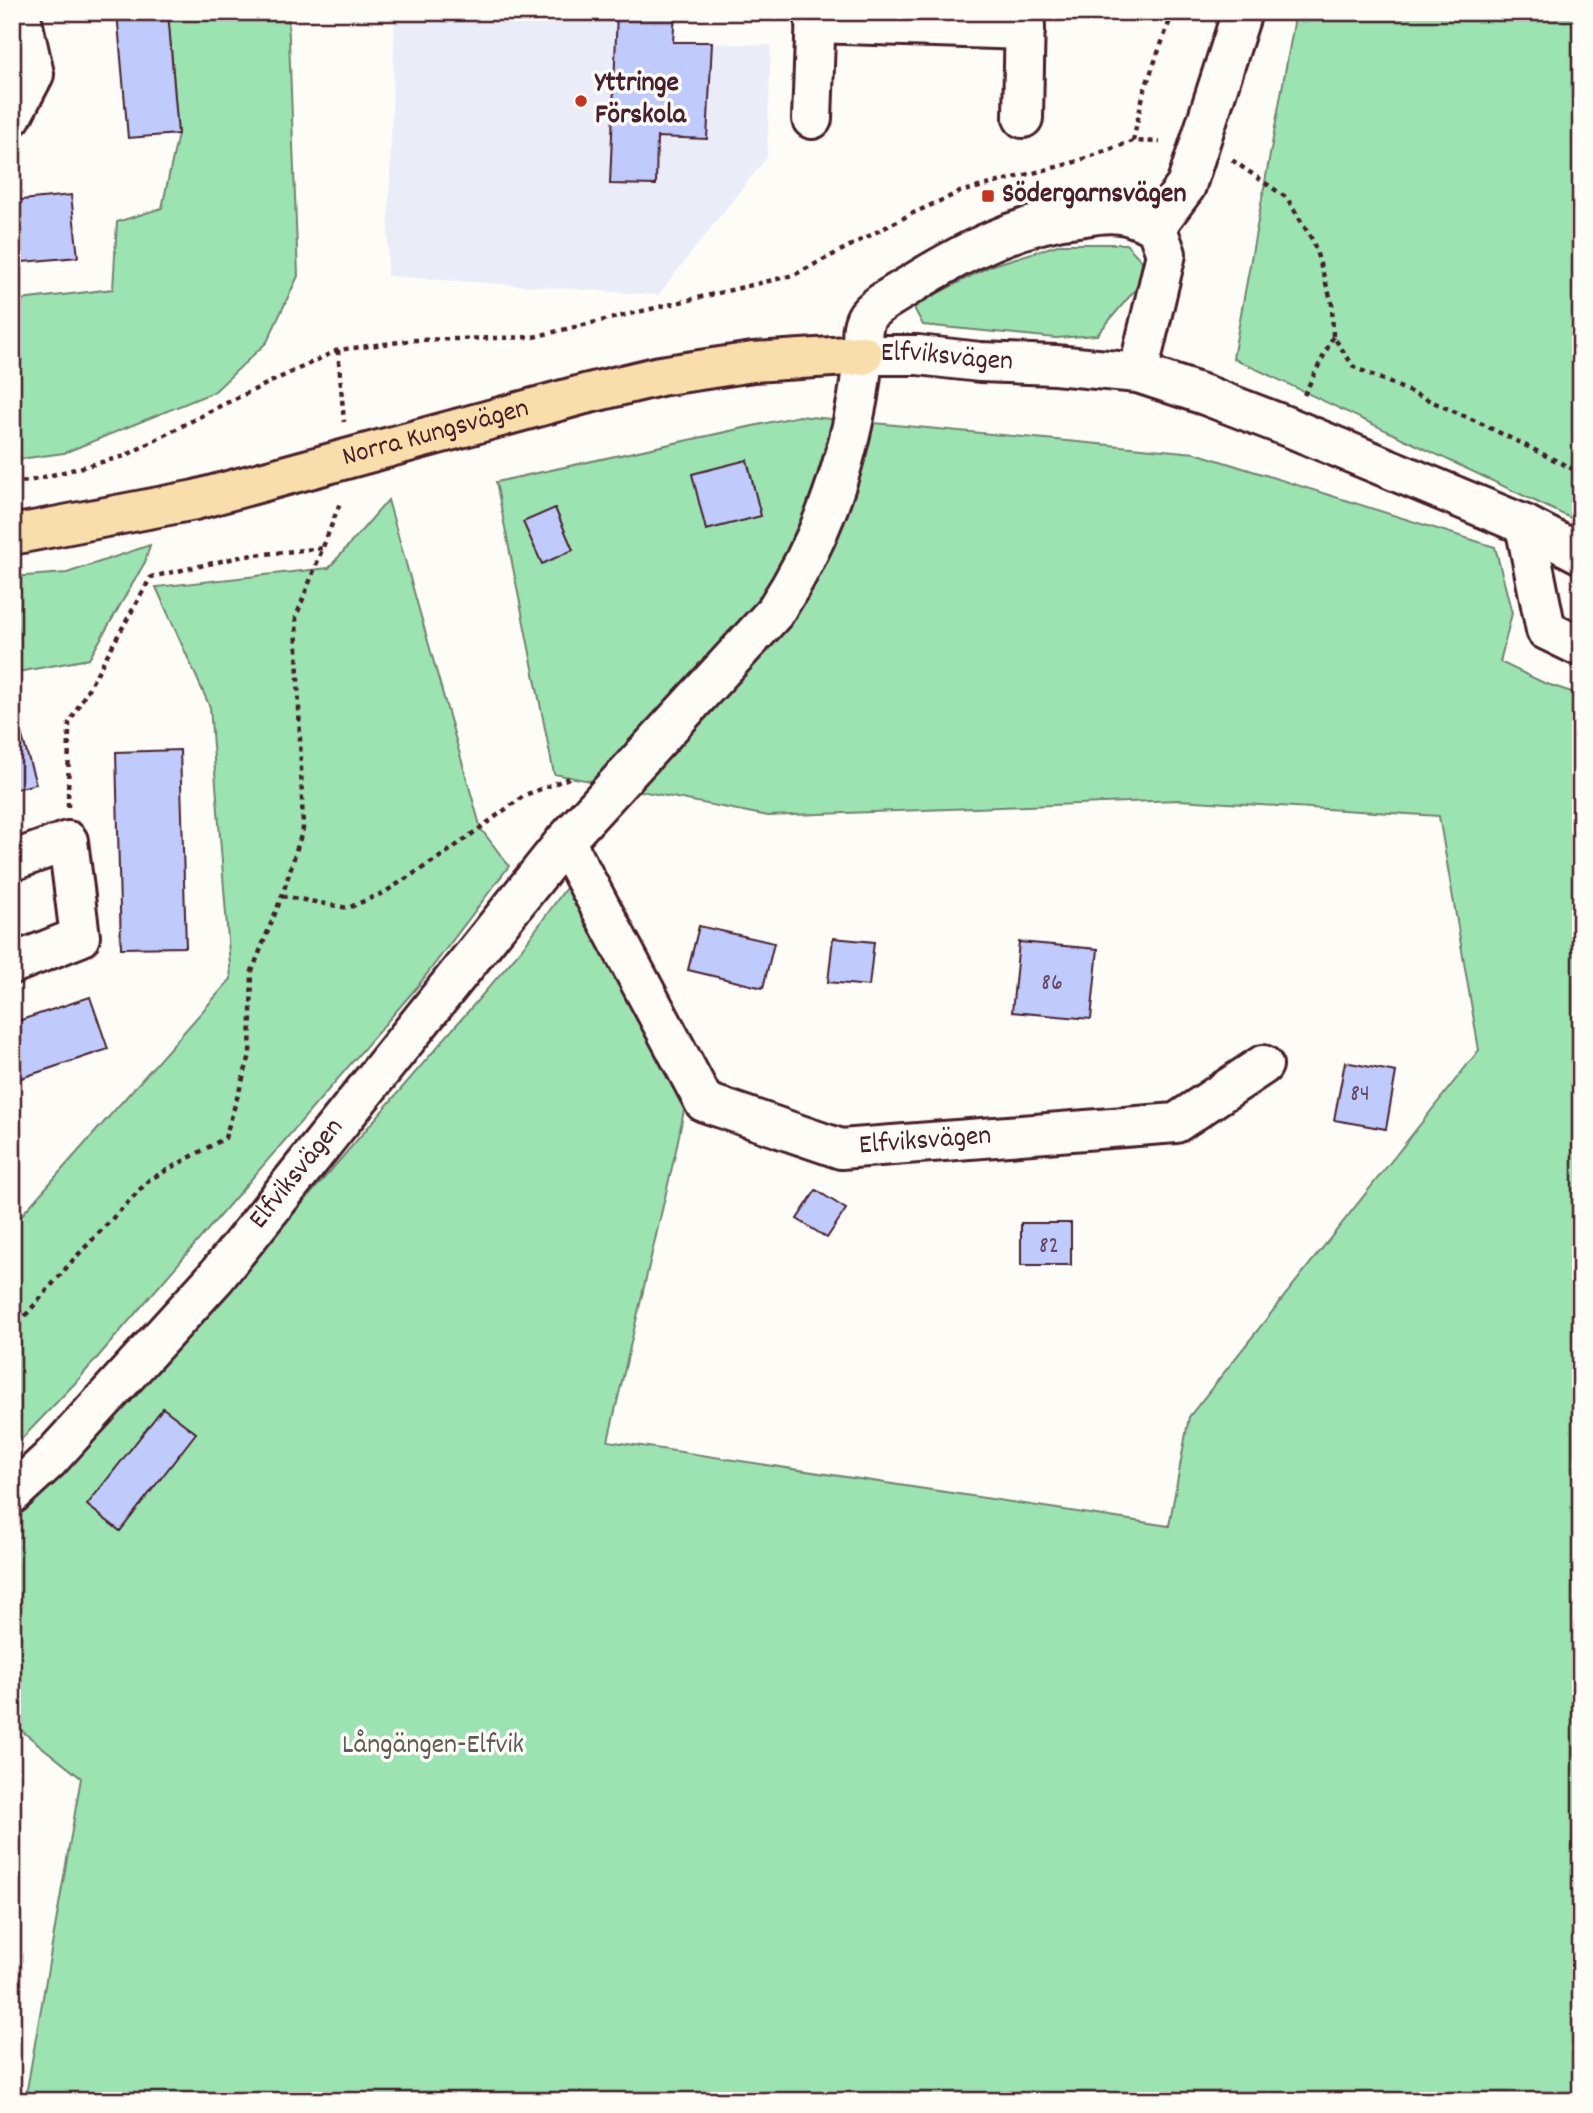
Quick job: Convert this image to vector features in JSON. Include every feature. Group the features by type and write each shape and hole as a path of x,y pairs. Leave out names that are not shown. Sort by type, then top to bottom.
{"main road":[{"name":"Norra Kungsvägen","path":"12,535 195,500 660,376 753,362 863,355"}],"street":[{"path":"12,116 34,74 20,12"},
{"path":"1156,226 1186,186 1242,12"},
{"path":"812,119 816,17 1025,21 1023,118"},
{"path":"863,355 861,332 867,316 898,293 961,254 1009,233 1065,218 1121,214 1156,226"},
{"path":"1138,373 1166,254 1156,226"},
{"name":"Elfviksvägen","path":"12,1494 49,1460 215,1278 565,841 774,613 798,577 816,541 834,492 856,406 863,355 918,355 1138,373 1291,428 1525,526 1581,554"},
{"path":"1525,526 1546,630 1581,647"},
{"path":"12,861 68,841 80,937 12,964"},
{"name":"Elfviksvägen","path":"565,841 704,1102 841,1149 1176,1124 1263,1065"}],"path":[{"path":"1133,141 1143,90 1173,12"},
{"path":"12,483 125,456 218,407 338,350 415,340 533,337 794,275 911,214 960,192 1072,163 1133,141 1200,145 1237,162 1287,198 1313,241 1332,303 1333,336 1354,367 1478,422 1581,473"},
{"path":"338,350 344,427"},
{"path":"12,1331 74,1259 149,1180 225,1138 250,1055 252,971 282,896 303,829 296,617 340,503"},
{"path":"68,841 69,723 151,577 244,556 323,548"},
{"path":"282,896 348,908 395,885 446,853 525,795 588,771 628,772"}],"shaded area":[{"name":"Yttringe Förskola","path":"395,12 675,12 674,42 771,45 767,157 658,295 387,276"}],"green space":[{"path":"168,12 288,12 298,276 267,342 214,392 64,453 12,460 12,301 113,289 117,222 162,208 178,134"},
{"path":"1296,12 1581,12 1581,523 1233,358"},
{"path":"1061,244 1126,244 1142,261 1139,285 1097,335 1056,338 923,325 913,306 990,266"},
{"name":"Långängen-Elfvik","path":"799,416 1195,453 1495,547 1512,613 1500,662 1544,683 1581,695 1581,2101 25,2101 81,1778 12,1723 12,1512 94,1435 289,1219 521,950 587,859 692,1071 608,1441 1169,1526 1189,1417 1479,1050 1439,816 1179,800 768,816 554,774 496,482"},
{"path":"388,500 481,829 509,866 417,987 78,1380 12,1449 12,1226 231,979 210,707 156,587 329,568"},
{"path":"150,545 145,562 89,659 12,673 12,577 67,573"}],"building":[{"path":"117,12 168,12 178,134 128,138"},
{"path":"617,12 675,12 673,42 712,42 707,139 657,137 656,185 610,184"},
{"path":"71,195 78,257 12,263 12,201"},
{"path":"747,460 761,516 706,530 692,474"},
{"path":"555,508 573,550 542,564 523,522"},
{"path":"19,726 36,784 12,790 12,728"},
{"path":"180,750 186,947 121,948 116,752"},
{"path":"699,926 774,943 763,988 688,970"},
{"path":"833,938 874,942 869,986 828,982"},
{"path":"1019,942 1098,949 1091,1019 1012,1012"},
{"path":"90,997 108,1049 12,1081 12,1023"},
{"path":"1345,1062 1396,1072 1386,1129 1334,1120"},
{"path":"816,1190 846,1209 827,1238 797,1219"},
{"path":"1021,1223 1071,1223 1071,1265 1021,1265"},
{"path":"163,1408 196,1433 120,1531 87,1505"}],"place":[{"name":"Yttringe Förskola","path":"581,101"},
{"name":"Södergarnsvägen","path":"988,196"}]}
